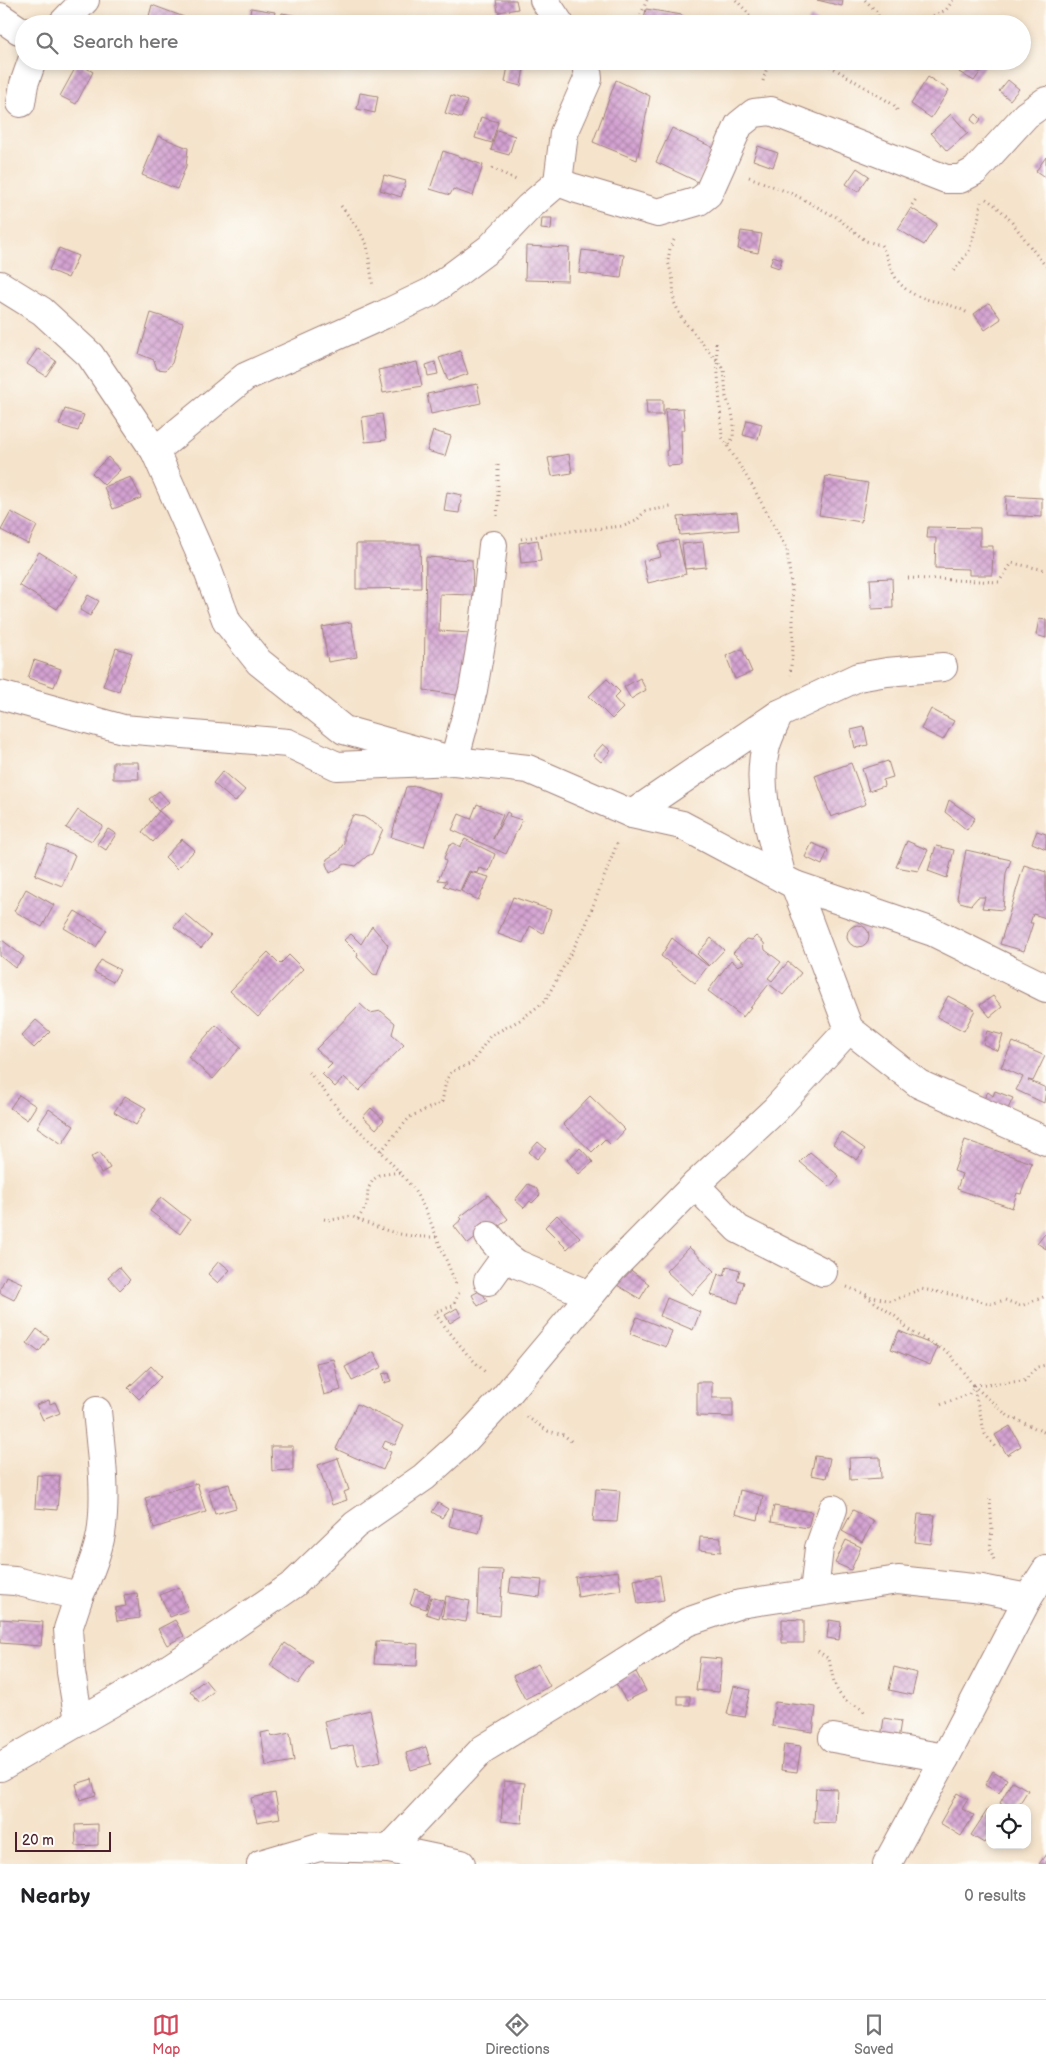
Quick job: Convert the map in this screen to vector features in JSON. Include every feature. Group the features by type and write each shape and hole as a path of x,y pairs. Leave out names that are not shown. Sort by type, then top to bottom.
{"street":[{"path":"71,15 85,0"},
{"path":"544,0 554,15"},
{"path":"21,103 29,70"},
{"path":"155,452 245,377 383,316 431,292 490,248 530,207 558,182 564,133 588,79 587,70"},
{"path":"558,182 658,212 699,201 708,194 739,125 754,113 771,111 946,179 960,179 975,172 1026,115 1046,101"},
{"path":"0,285 42,311 90,356 155,452 208,571 226,622 259,662 344,730 454,761"},
{"path":"454,761 472,690 484,626 493,545"},
{"path":"632,814 779,714 858,677 887,672 943,667"},
{"path":"0,695 123,729 288,743 337,766 454,761 528,769 632,814 682,825 788,881 933,932 1046,988"},
{"path":"779,714 766,746 763,774 766,806 788,881 849,1029 919,1084 1046,1141"},
{"path":"0,1767 151,1680 294,1584 355,1525 424,1477 465,1440 504,1397 613,1268 695,1185 776,1110 849,1029"},
{"path":"695,1185 738,1230 823,1272"},
{"path":"488,1281 498,1246 517,1264 590,1294"},
{"path":"79,1721 71,1672 68,1629 79,1596 91,1570 100,1536 104,1503 97,1411"},
{"path":"814,1592 819,1548 833,1509"},
{"path":"887,1864 945,1758 1018,1597 1046,1570"},
{"path":"0,1580 15,1581 79,1596"},
{"path":"389,1848 483,1749 686,1622 740,1604 898,1580 982,1589 1018,1597"},
{"path":"833,1738 945,1758"},
{"path":"261,1864 319,1847 389,1848 461,1864"}],"path":[{"path":"641,15 647,0"},
{"path":"736,0 750,15"},
{"path":"865,0 878,15"},
{"path":"935,15 946,10 953,0"},
{"path":"837,70 894,105 900,113"},
{"path":"720,166 795,196 836,217 866,241 881,245 898,281 919,298 949,304 969,314"},
{"path":"954,271 969,252 979,216 981,196 997,206 1020,231 1046,266"},
{"path":"341,206 359,230 367,245 371,270 370,278 383,316"},
{"path":"677,235 670,248 668,261 673,281 674,302 682,319 724,369 726,397 734,424 733,438 727,446"},
{"path":"716,343 722,437 753,487 787,550 793,600 793,648 789,680 779,714"},
{"path":"498,462 498,499 493,545 556,533 624,526 636,521 645,511 671,507"},
{"path":"908,578 999,582 1012,563 1046,570"},
{"path":"381,1151 410,1118 442,1102 446,1081 451,1072 472,1062 490,1036 520,1020 545,1001 585,927 616,843 632,814"},
{"path":"309,1072 343,1115 401,1172 426,1211 438,1237 459,1294 453,1306 438,1310 435,1314 510,1404 548,1431 564,1435 572,1442"},
{"path":"358,1219 367,1206 368,1190 373,1180 379,1175 401,1172"},
{"path":"324,1219 331,1220 350,1216 381,1230 406,1236 438,1237"},
{"path":"823,1272 846,1286 892,1301 921,1289 966,1297 990,1304 1005,1300 1022,1306 1046,1296"},
{"path":"861,1292 896,1317 910,1331 949,1353 973,1385 1008,1416 1046,1433"},
{"path":"973,1385 1024,1381 1037,1366 1046,1365"},
{"path":"940,1405 969,1394 973,1385"},
{"path":"973,1385 985,1434 996,1448"},
{"path":"990,1499 992,1530 990,1548 994,1563 1009,1590 1018,1597"},
{"path":"818,1651 829,1659 833,1682 845,1701 862,1709 874,1726 878,1746"}],"building":[{"path":"496,0 516,0 518,9 498,12"},
{"path":"817,0 843,0 842,6"},
{"path":"152,5 179,15 149,15"},
{"path":"251,8 275,12 274,15 250,15"},
{"path":"646,9 682,15 645,15"},
{"path":"74,70 90,70 93,72 76,104 60,96"},
{"path":"507,70 524,70 521,86 505,82"},
{"path":"960,70 982,70 974,81 959,72"},
{"path":"928,77 949,90 931,118 911,104"},
{"path":"616,80 650,96 637,160 593,142"},
{"path":"1008,80 1019,89 1010,100 999,91"},
{"path":"360,93 378,96 375,113 357,109"},
{"path":"451,95 467,101 461,118 445,113"},
{"path":"951,114 968,133 947,151 931,133"},
{"path":"976,114 981,119 977,125 971,120"},
{"path":"481,117 498,122 492,143 475,138"},
{"path":"672,128 714,148 698,182 656,162"},
{"path":"497,130 515,136 509,155 491,150"},
{"path":"158,136 188,148 186,166 177,189 142,175"},
{"path":"758,146 778,153 773,167 753,160"},
{"path":"443,151 483,165 473,196 453,189 450,195 430,189"},
{"path":"1046,157 1046,178 1036,171"},
{"path":"857,168 869,176 858,192 846,184"},
{"path":"384,175 406,181 401,197 380,190"},
{"path":"911,208 937,224 924,245 898,229"},
{"path":"542,218 552,218 551,230 541,229"},
{"path":"741,231 762,234 758,253 738,249"},
{"path":"526,246 569,248 568,281 525,280"},
{"path":"59,248 78,256 68,278 49,270"},
{"path":"582,250 624,255 621,278 579,273"},
{"path":"773,256 782,259 779,268 770,265"},
{"path":"989,303 1001,319 985,330 974,314"},
{"path":"151,313 183,323 172,363 166,370 157,369 154,360 139,354"},
{"path":"38,348 56,361 46,376 27,364"},
{"path":"460,351 468,374 448,381 439,358"},
{"path":"417,362 422,386 383,393 378,370"},
{"path":"435,362 438,374 428,376 426,365"},
{"path":"477,384 481,403 431,414 427,394"},
{"path":"646,400 663,400 663,415 647,415"},
{"path":"683,408 685,430 681,430 682,465 667,466 666,451 668,450 665,409"},
{"path":"65,409 84,415 78,431 59,425"},
{"path":"382,414 386,440 365,442 362,417"},
{"path":"747,420 762,424 758,439 743,435"},
{"path":"433,431 451,436 445,456 427,451"},
{"path":"569,454 572,473 552,476 548,458"},
{"path":"108,457 120,470 104,485 92,473"},
{"path":"826,476 868,483 861,522 819,515"},
{"path":"131,477 141,498 113,509 104,487"},
{"path":"447,492 462,495 459,513 444,511"},
{"path":"1006,496 1042,498 1042,517 1005,515"},
{"path":"11,512 37,526 28,544 1,530"},
{"path":"737,512 739,530 680,535 678,517"},
{"path":"928,527 980,528 980,546 993,546 992,575 969,575 969,569 935,568 936,538 927,538"},
{"path":"538,540 541,561 521,563 519,543"},
{"path":"678,540 686,574 648,583 643,561 661,557 658,545"},
{"path":"703,542 706,567 685,569 682,544"},
{"path":"356,544 420,544 421,588 356,589"},
{"path":"39,552 78,576 57,609 19,585"},
{"path":"426,557 472,560 473,595 440,594 439,631 470,633 462,696 424,690"},
{"path":"892,578 893,608 872,609 870,579"},
{"path":"88,595 99,601 90,616 80,610"},
{"path":"1039,619 1046,620 1046,638 1036,635"},
{"path":"351,622 357,657 328,662 322,627"},
{"path":"116,648 132,653 119,691 103,686"},
{"path":"742,649 752,672 735,679 726,656"},
{"path":"34,660 61,669 54,687 28,678"},
{"path":"640,678 646,690 631,699 624,687"},
{"path":"607,679 620,692 614,698 623,708 612,719 589,696"},
{"path":"931,709 954,721 943,740 921,729"},
{"path":"864,727 868,745 855,748 851,730"},
{"path":"603,744 611,751 601,762 593,755"},
{"path":"888,761 893,777 883,780 884,786 869,791 862,769"},
{"path":"113,762 138,762 139,779 113,779"},
{"path":"851,763 866,804 831,817 815,776"},
{"path":"223,771 245,790 235,802 213,783"},
{"path":"416,786 440,794 424,847 391,837 406,787"},
{"path":"159,791 169,802 158,811 149,799"},
{"path":"949,800 975,818 967,830 945,812"},
{"path":"477,804 503,815 493,839 507,812 510,814 509,816 522,820 506,854 452,830 459,814 471,819"},
{"path":"78,810 103,826 92,841 66,828"},
{"path":"159,811 171,822 153,842 142,832"},
{"path":"353,815 364,817 383,829 372,854 356,866 345,864 330,873 326,864 327,859 338,852 344,843 344,833"},
{"path":"108,829 116,834 106,850 97,844"},
{"path":"1037,831 1046,834 1046,849 1032,843"},
{"path":"182,839 195,850 177,869 165,857"},
{"path":"465,839 495,854 489,871 479,868 477,873 469,871 460,891 444,886 447,881 438,880 446,862 444,858 449,846 454,843 460,847"},
{"path":"907,841 928,850 918,871 896,867"},
{"path":"812,843 828,850 822,865 805,857"},
{"path":"48,844 75,855 62,886 35,875"},
{"path":"936,846 954,850 947,878 928,871"},
{"path":"966,850 1011,860 1006,873 1003,910 982,908 985,897 978,897 971,905 960,902 957,898"},
{"path":"1024,865 1046,872 1046,918 1033,914 1030,923 1033,923 1024,951 1000,944"},
{"path":"470,872 489,877 478,900 461,891"},
{"path":"26,889 54,905 42,927 14,911"},
{"path":"513,897 551,910 543,933 530,926 523,943 498,934"},
{"path":"75,911 107,930 96,947 64,928"},
{"path":"185,914 211,936 201,948 174,927"},
{"path":"858,925 866,928 869,936 866,944 858,947 850,944 847,936 850,928"},
{"path":"372,926 388,945 377,975 373,974 357,957 358,954 344,940 351,934 361,944"},
{"path":"756,936 764,943 765,950 781,962 768,978 772,981 788,962 801,973 783,995 769,984 743,1017 708,991 731,960 738,966 745,963 733,953 746,939 752,940"},
{"path":"672,938 708,966 695,983 661,956"},
{"path":"711,938 724,950 709,966 697,954"},
{"path":"2,940 24,957 15,968 0,956 0,943"},
{"path":"268,952 280,964 289,955 303,969 258,1017 230,991"},
{"path":"101,960 120,970 113,982 94,972"},
{"path":"948,996 975,1010 964,1031 937,1017"},
{"path":"993,996 1002,1007 990,1017 980,1005"},
{"path":"360,1004 370,1013 381,1011 395,1023 392,1034 404,1045 359,1091 344,1077 335,1087 322,1074 332,1064 316,1049"},
{"path":"36,1020 50,1032 34,1048 21,1036"},
{"path":"216,1025 241,1047 213,1079 188,1057"},
{"path":"987,1031 1003,1035 998,1051 983,1044"},
{"path":"1013,1042 1045,1056 1033,1081 1028,1080 1046,1088 1044,1103 1016,1090 1023,1077 1001,1067"},
{"path":"995,1091 1013,1098 1007,1111 983,1100 988,1092 993,1096"},
{"path":"19,1095 36,1106 27,1120 10,1108"},
{"path":"125,1096 146,1108 136,1125 114,1112"},
{"path":"590,1096 625,1130 611,1145 605,1139 592,1152 563,1124"},
{"path":"371,1108 384,1120 376,1129 363,1117"},
{"path":"49,1109 74,1126 62,1144 37,1127"},
{"path":"841,1132 865,1149 857,1160 833,1144"},
{"path":"965,1140 1032,1163 1021,1194 1017,1193 1012,1208 957,1189 962,1174 954,1171"},
{"path":"538,1142 546,1149 537,1159 529,1152"},
{"path":"580,1148 593,1162 579,1174 567,1160"},
{"path":"100,1152 110,1168 101,1173 91,1157"},
{"path":"810,1152 839,1176 830,1187 800,1162"},
{"path":"528,1184 536,1188 540,1195 532,1203 530,1201 524,1208 515,1200"},
{"path":"488,1195 508,1219 493,1231 490,1227 468,1244 454,1226 462,1219 460,1217"},
{"path":"161,1197 190,1220 180,1234 150,1211"},
{"path":"557,1215 580,1237 567,1249 545,1227"},
{"path":"1044,1234 1046,1235 1046,1249 1037,1243"},
{"path":"689,1247 714,1271 692,1295 666,1271"},
{"path":"219,1261 230,1270 218,1283 208,1274"},
{"path":"727,1266 740,1270 737,1280 744,1282 738,1303 711,1295 718,1274 724,1276"},
{"path":"119,1267 130,1280 120,1290 108,1277"},
{"path":"628,1268 649,1284 640,1299 617,1285"},
{"path":"6,1276 22,1283 14,1300 0,1293"},
{"path":"481,1290 487,1301 478,1306 472,1295"},
{"path":"667,1298 700,1312 693,1330 660,1316"},
{"path":"457,1308 461,1316 450,1323 445,1315"},
{"path":"637,1317 672,1331 666,1347 630,1334"},
{"path":"37,1329 49,1338 39,1352 27,1343"},
{"path":"899,1331 938,1347 930,1365 891,1349"},
{"path":"374,1352 382,1367 352,1381 345,1367"},
{"path":"333,1359 341,1390 324,1395 316,1363"},
{"path":"151,1366 161,1377 139,1399 128,1388"},
{"path":"389,1373 391,1381 384,1383 382,1374"},
{"path":"697,1382 712,1382 712,1398 733,1398 733,1417 697,1416"},
{"path":"49,1400 50,1404 55,1402 60,1413 43,1420 36,1405"},
{"path":"357,1404 404,1426 395,1445 385,1441 382,1448 391,1452 383,1470 336,1449"},
{"path":"1010,1426 1021,1446 1007,1455 995,1435"},
{"path":"271,1446 293,1446 293,1470 272,1471"},
{"path":"815,1456 830,1458 826,1478 811,1475"},
{"path":"880,1457 881,1478 850,1480 849,1458"},
{"path":"338,1458 349,1490 344,1492 347,1500 332,1505 318,1465"},
{"path":"37,1475 60,1476 57,1510 35,1508"},
{"path":"197,1483 206,1512 154,1528 145,1498"},
{"path":"229,1484 236,1508 215,1514 208,1490"},
{"path":"596,1489 620,1491 617,1522 593,1521"},
{"path":"740,1490 763,1496 758,1520 735,1514"},
{"path":"438,1503 448,1509 442,1518 432,1512"},
{"path":"774,1506 812,1512 808,1528 771,1522"},
{"path":"453,1508 483,1515 479,1533 449,1526"},
{"path":"853,1510 874,1521 862,1542 842,1531"},
{"path":"918,1514 935,1515 931,1544 915,1542"},
{"path":"700,1537 721,1538 721,1552 699,1550"},
{"path":"846,1540 861,1547 851,1570 835,1563"},
{"path":"479,1569 503,1570 500,1616 477,1614"},
{"path":"618,1571 621,1590 578,1597 575,1577"},
{"path":"660,1575 664,1600 638,1604 634,1580"},
{"path":"511,1577 542,1580 540,1597 509,1593"},
{"path":"179,1587 188,1610 170,1617 160,1595"},
{"path":"415,1589 430,1594 426,1609 410,1604"},
{"path":"137,1593 140,1618 117,1621 115,1608 126,1606 124,1595"},
{"path":"446,1596 470,1601 466,1622 442,1618"},
{"path":"431,1597 444,1601 439,1618 426,1614"},
{"path":"0,1619 43,1622 41,1646 0,1643"},
{"path":"782,1619 804,1620 804,1643 782,1643"},
{"path":"175,1620 184,1636 167,1645 158,1629"},
{"path":"829,1620 841,1622 839,1640 827,1638"},
{"path":"376,1641 418,1644 417,1666 374,1664"},
{"path":"285,1643 313,1662 298,1684 270,1665"},
{"path":"700,1657 722,1659 719,1692 696,1690"},
{"path":"538,1664 550,1686 525,1699 513,1676"},
{"path":"894,1667 917,1673 912,1695 889,1690"},
{"path":"636,1672 646,1691 626,1701 615,1682"},
{"path":"205,1680 214,1691 200,1703 190,1691"},
{"path":"734,1686 750,1690 744,1717 727,1714"},
{"path":"678,1696 690,1696 690,1705 678,1705"},
{"path":"775,1702 816,1707 813,1732 772,1726"},
{"path":"370,1710 381,1761 358,1766 353,1745 330,1749 324,1721"},
{"path":"884,1718 901,1721 898,1740 881,1738"},
{"path":"270,1731 271,1737 290,1733 294,1761 266,1766 261,1733"},
{"path":"784,1744 801,1746 797,1772 781,1770"},
{"path":"426,1747 431,1764 411,1770 406,1753"},
{"path":"993,1771 1007,1779 999,1793 985,1785"},
{"path":"92,1779 96,1795 80,1800 76,1784"},
{"path":"504,1781 525,1783 522,1823 501,1821"},
{"path":"1012,1781 1028,1790 1019,1804 1000,1803"},
{"path":"816,1788 837,1789 835,1823 814,1822"},
{"path":"275,1793 280,1818 257,1822 251,1798"},
{"path":"957,1793 968,1799 962,1809 974,1815 961,1836 940,1823"},
{"path":"986,1812 986,1840 984,1843 971,1835"},
{"path":"98,1824 98,1845 76,1846 75,1825"},
{"path":"1046,1854 1046,1864 1039,1864"}]}
